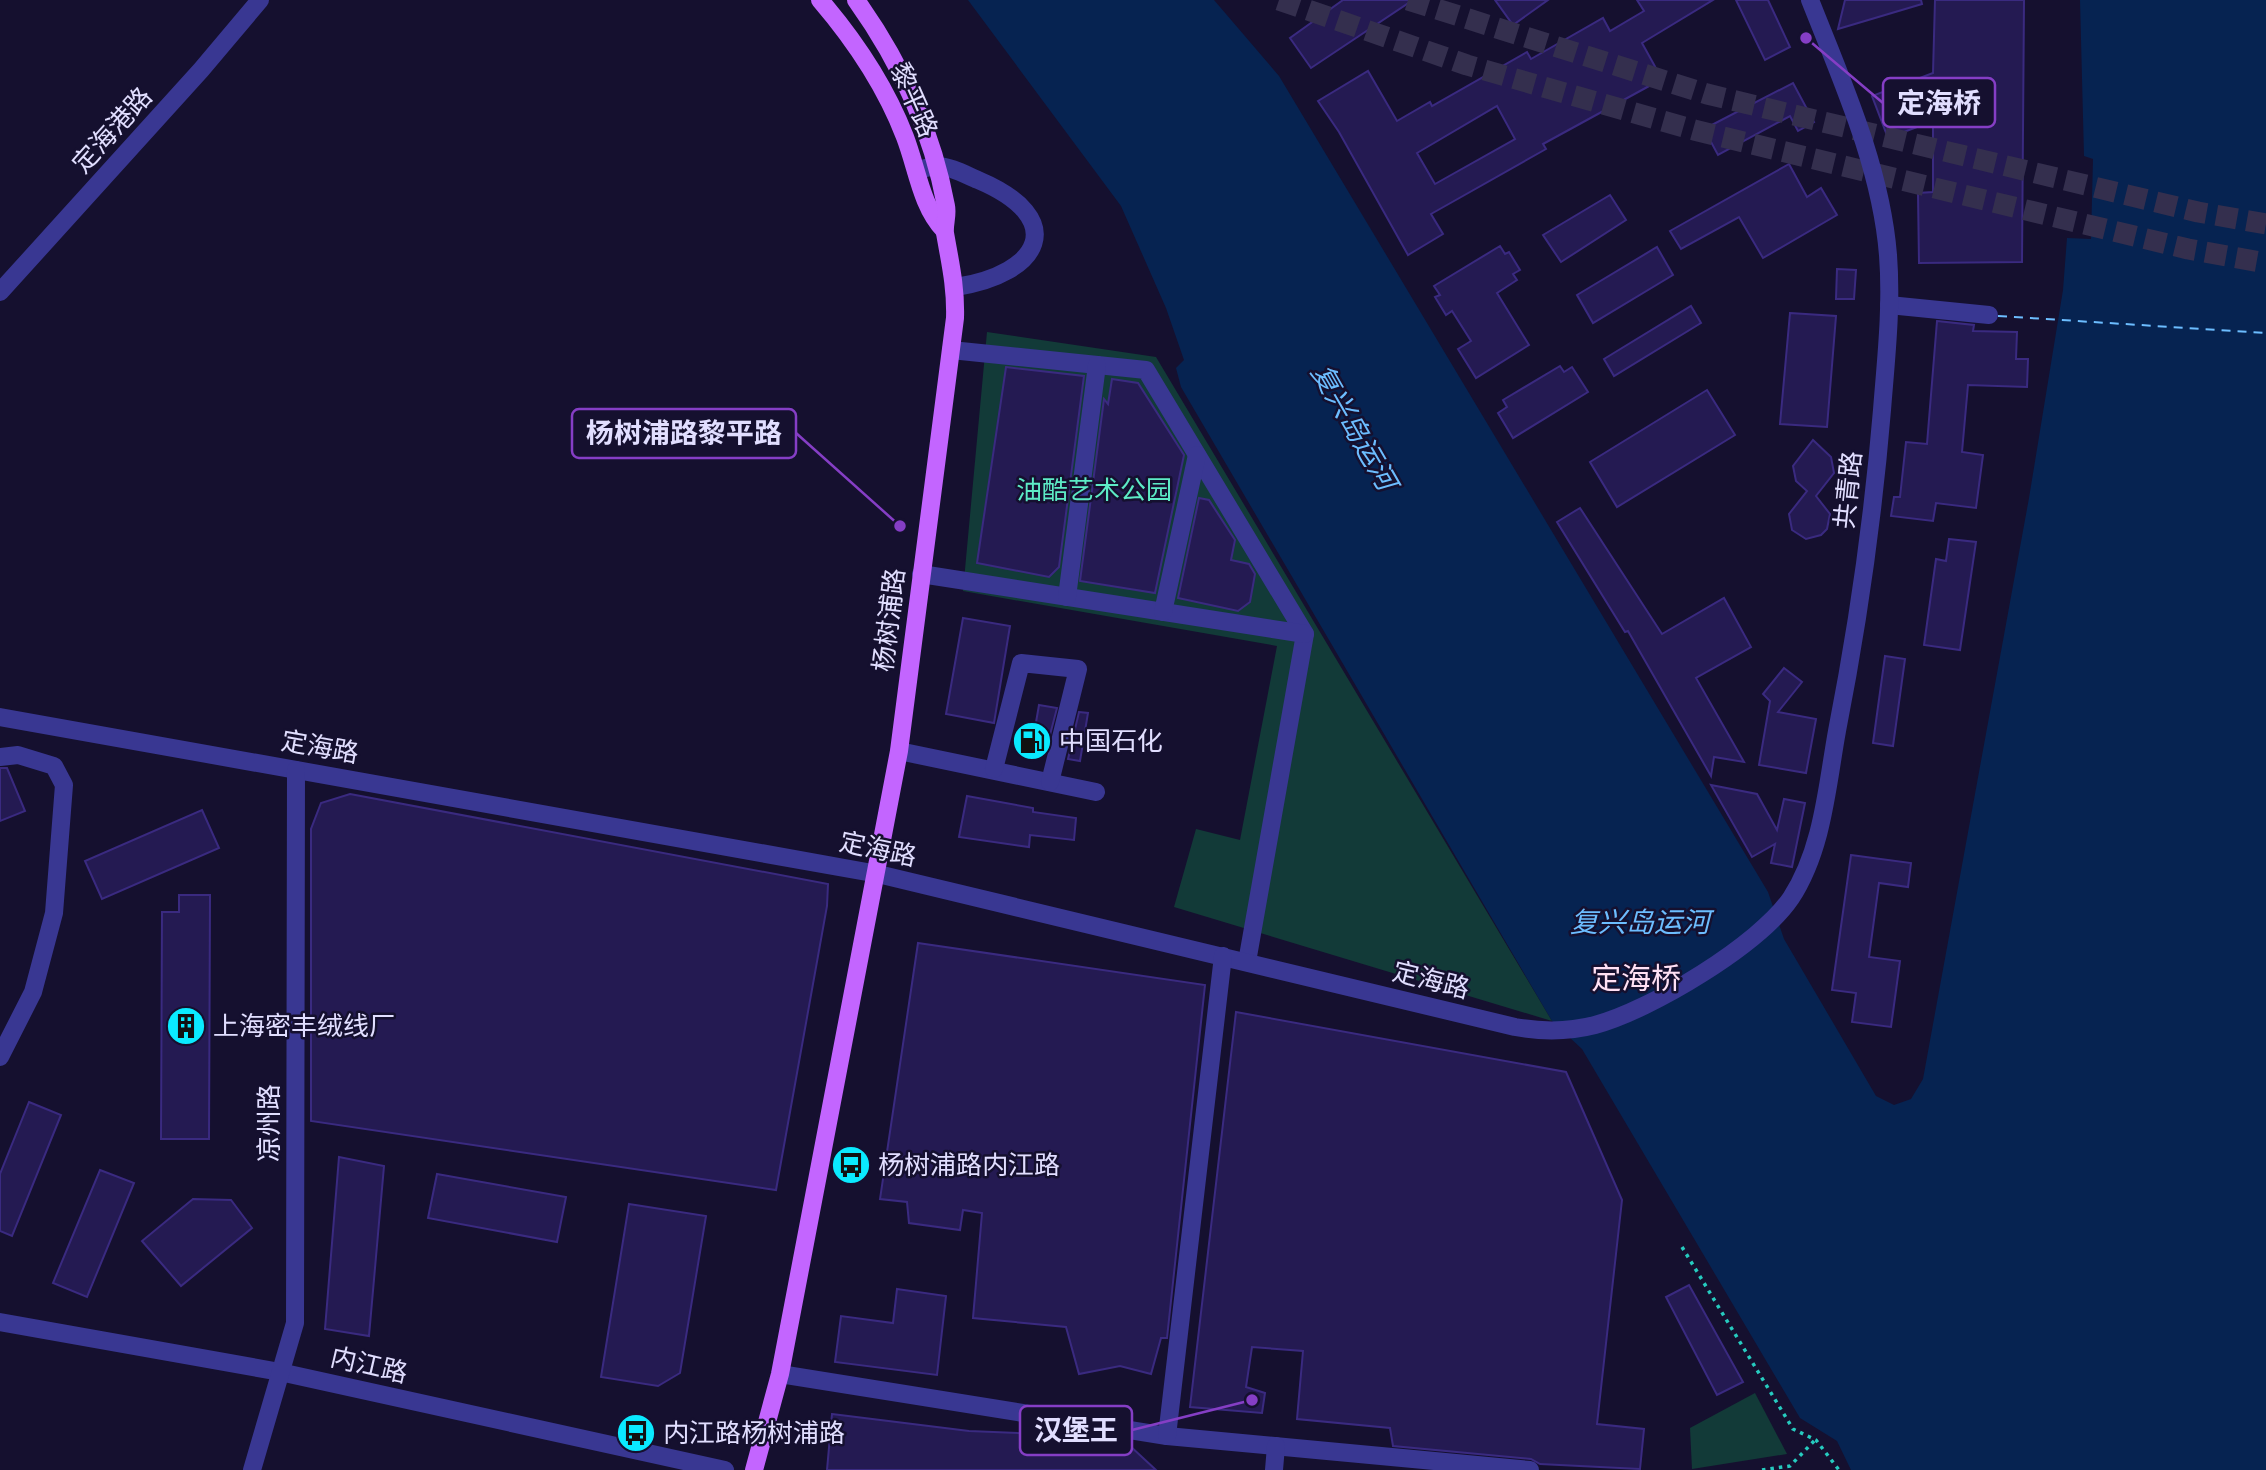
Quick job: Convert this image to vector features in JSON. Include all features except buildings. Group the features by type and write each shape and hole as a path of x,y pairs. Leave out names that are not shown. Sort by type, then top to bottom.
{"main road":[{"name":"黎平路","path":"820,0 864,56 887,94 931,216 944,230"},
{"name":"黎平路","path":"856,0 907,82 924,122 947,210 944,230 956,287"},
{"name":"杨树浦路","path":"754,1470 780,1374 899,751 951,351 956,287"}],"street":[{"name":"定海港路","path":"0,292 201,70 260,0"},
{"name":"共青路","path":"1725,959 1765,929 1792,897 1805,872 1818,835 1856,632 1873,516 1889,304 1884,223 1867,156 1810,0"},
{"path":"916,171 937,166 1000,190 1015,201 1035,226 1037,239 1029,254 1002,274 981,283 956,287"},
{"path":"1889,304 1989,315"},
{"path":"951,351 1146,370 1305,634 1247,961"},
{"path":"1067,597 1097,365"},
{"path":"1163,612 1198,455"},
{"path":"921,574 1305,634"},
{"path":"994,769 1021,663 1079,669 1050,782"},
{"name":"定海路","path":"0,717 877,874 1541,1031 1595,1025 1641,1006 1725,959"},
{"path":"899,751 1096,792"},
{"path":"0,757 18,755 54,766 64,785 54,913 33,992 0,1057"},
{"name":"凉州路","path":"252,1470 295,1323 296,770"},
{"path":"1167,1436 1223,956"},
{"name":"内江路","path":"0,1322 280,1372 725,1470"},
{"path":"780,1374 1167,1436 1530,1470"},
{"path":"1274,1470 1276,1446"}],"path":[{"path":"1682,1247 1793,1429 1815,1440 1839,1470"},
{"path":"1762,1470 1790,1466 1815,1440"}],"green space":[{"name":"油酷艺术公园","path":"987,332 1156,357 1552,1021 1174,907 1196,829 1240,840 1277,646 963,591"},
{"path":"1755,1393 1787,1454 1692,1469 1690,1428"}],"water":[{"name":"复兴岛运河","path":"968,0 1214,0 1279,76 1768,892 1784,939 1876,1096 1894,1105 1911,1099 1923,1079 2029,498 2063,290 2067,238 2091,239 2093,159 2084,156 2080,0 2266,0 2266,1470 1851,1470 1837,1441 1800,1418 1582,1049 1552,1021 1181,387 1176,368 1184,360 1166,308 1121,206"}],"ferry route":[{"path":"1998,316 2266,333"}],"tunnel":[{"path":"1279,0 1467,65 1694,130 2188,249 2266,263"},
{"path":"1408,0 1707,94 2198,212 2266,224"}],"place":[{"name":"定海桥","path":"1806,38"},
{"name":"杨树浦路黎平路","path":"900,526"},
{"name":"中国石化","path":"1032,741"},
{"name":"上海密丰绒线厂","path":"186,1026"},
{"name":"杨树浦路内江路","path":"851,1165"},
{"name":"汉堡王","path":"1252,1400"},
{"name":"内江路杨树浦路","path":"636,1433"}],"district":[{"name":"定海桥","path":"1636,978"}]}
